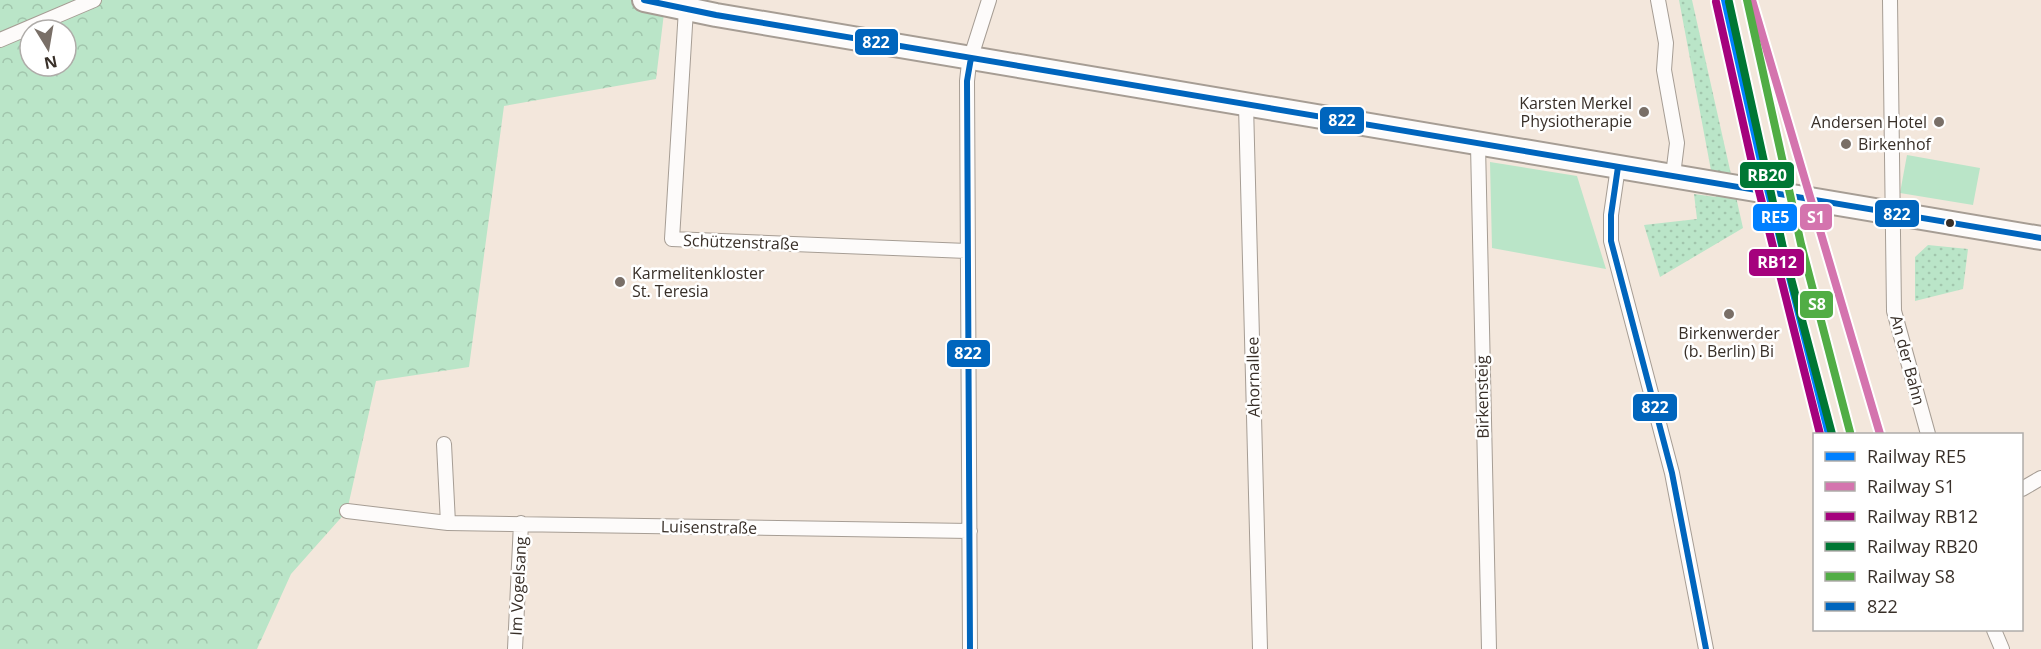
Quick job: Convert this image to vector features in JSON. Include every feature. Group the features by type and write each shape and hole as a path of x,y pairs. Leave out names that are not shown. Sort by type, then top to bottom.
{"main road":[{"path":"644,0 1478,145 1673,175 2041,238"}],"street":[{"path":"0,40 94,0"},
{"path":"970,649 967,81 971,58 989,0"},
{"path":"1658,0 1666,43 1664,70 1677,143 1673,175"},
{"name":"An der Bahn","path":"1890,0 1894,311 1927,433"},
{"name":"Schützenstraße","path":"686,9 672,239 967,251"},
{"name":"Ahornallee","path":"1246,105 1260,649"},
{"name":"Birkensteig","path":"1478,145 1489,649"},
{"path":"1618,167 1611,215 1611,241 1672,473 1706,649"},
{"path":"444,444 447,523"},
{"path":"2023,488 2041,478"},
{"name":"Luisenstraße","path":"347,511 447,523 970,531"},
{"name":"Im Vogelsang","path":"515,649 521,523"},
{"path":"1994,631 2002,649"}],"green space":[{"path":"0,0 670,0 665,5 656,79 504,106 469,367 376,381 347,511 291,574 257,649 0,649"},
{"path":"1679,0 1692,0 1743,228 1660,277 1644,225 1697,219 1694,194 1716,197"},
{"path":"1907,155 1980,168 1973,205 1900,193"},
{"path":"1490,162 1577,176 1606,269 1492,248"},
{"path":"1928,245 1968,249 1963,289 1915,301 1915,257"}],"rail line":[{"name":"RE5","path":"1725,0 1761,161 1829,433"},
{"name":"S8","path":"1747,0 1801,244 1850,432"},
{"name":"S1","path":"1752,0 1880,433"},
{"name":"RB12","path":"1716,2 1752,163 1820,433"},
{"name":"RB20","path":"1729,2 1783,248 1832,433"}],"transit line":[{"name":"822","path":"644,0 716,15 2041,238"},
{"name":"822","path":"970,649 967,81 971,58"},
{"name":"822","path":"1618,167 1611,215 1611,241 1672,473 1706,649"}],"place":[{"name":"Karsten Merkel Physiotherapie","path":"1644,112"},
{"name":"Andersen Hotel","path":"1939,122"},
{"name":"Birkenhof","path":"1846,144"},
{"name":"Karmelitenkloster St. Teresia","path":"620,282"},
{"name":"Birkenwerder (b. Berlin) Bi","path":"1729,314"}]}
